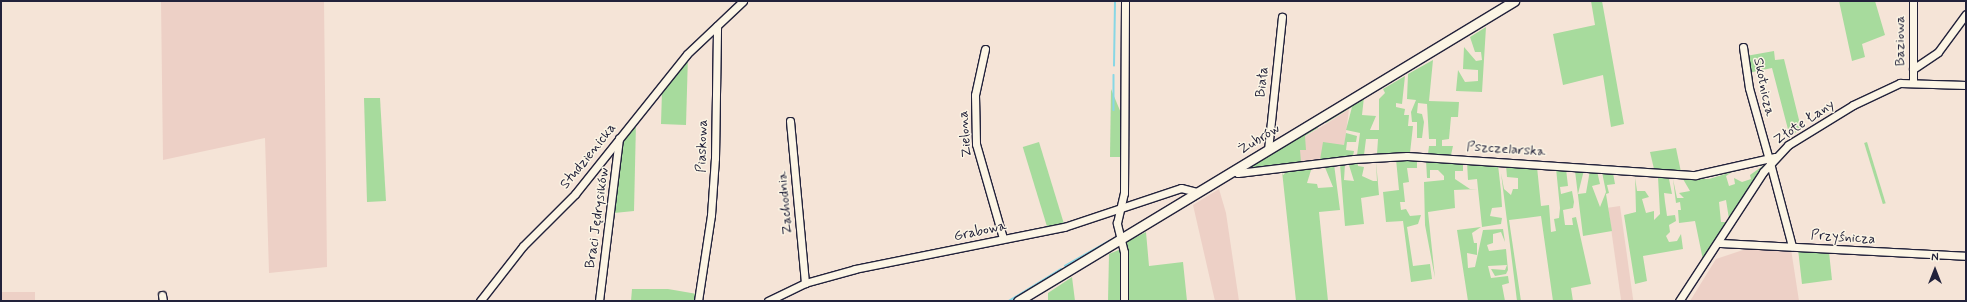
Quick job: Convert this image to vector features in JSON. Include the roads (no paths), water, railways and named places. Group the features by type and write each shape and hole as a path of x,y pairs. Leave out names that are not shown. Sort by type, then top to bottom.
{"main road":[{"name":"Żubrów","path":"1018,301 1514,1"}],"street":[{"path":"717,26 743,1"},
{"path":"1124,301 1124,252 1117,223 1122,208 1125,1"},
{"name":"Baziowa","path":"1913,1 1913,81"},
{"path":"1913,69 1938,52 1966,14"},
{"name":"Biała","path":"1268,150 1282,17"},
{"name":"Studzienicka","path":"480,301 523,246 575,194 687,54 717,26"},
{"name":"Piaskowa","path":"698,301 711,215 715,158 717,26"},
{"name":"Skotnicza","path":"1743,47 1749,88 1771,158 1792,246"},
{"name":"Zielona","path":"985,49 975,95 976,138 1003,238"},
{"name":"Złote Łany","path":"1679,301 1719,243 1771,158 1796,140 1853,105 1913,81 1966,85"},
{"name":"Zachodnia","path":"790,121 805,283"},
{"name":"Braci Jędrysików","path":"599,301 619,138"},
{"name":"Pszczelarska","path":"1234,171 1238,174 1354,158 1408,156 1695,175 1771,158"},
{"name":"Grabowa","path":"768,301 805,283 1003,238 1064,227 1181,188 1197,192"},
{"name":"Przyśnicza","path":"1719,243 1966,256"}],"waterway":[{"path":"1114,66 1115,1"},
{"path":"1114,75 1114,110"},
{"path":"1065,266 1109,241"},
{"path":"1009,301 1061,269"}]}
